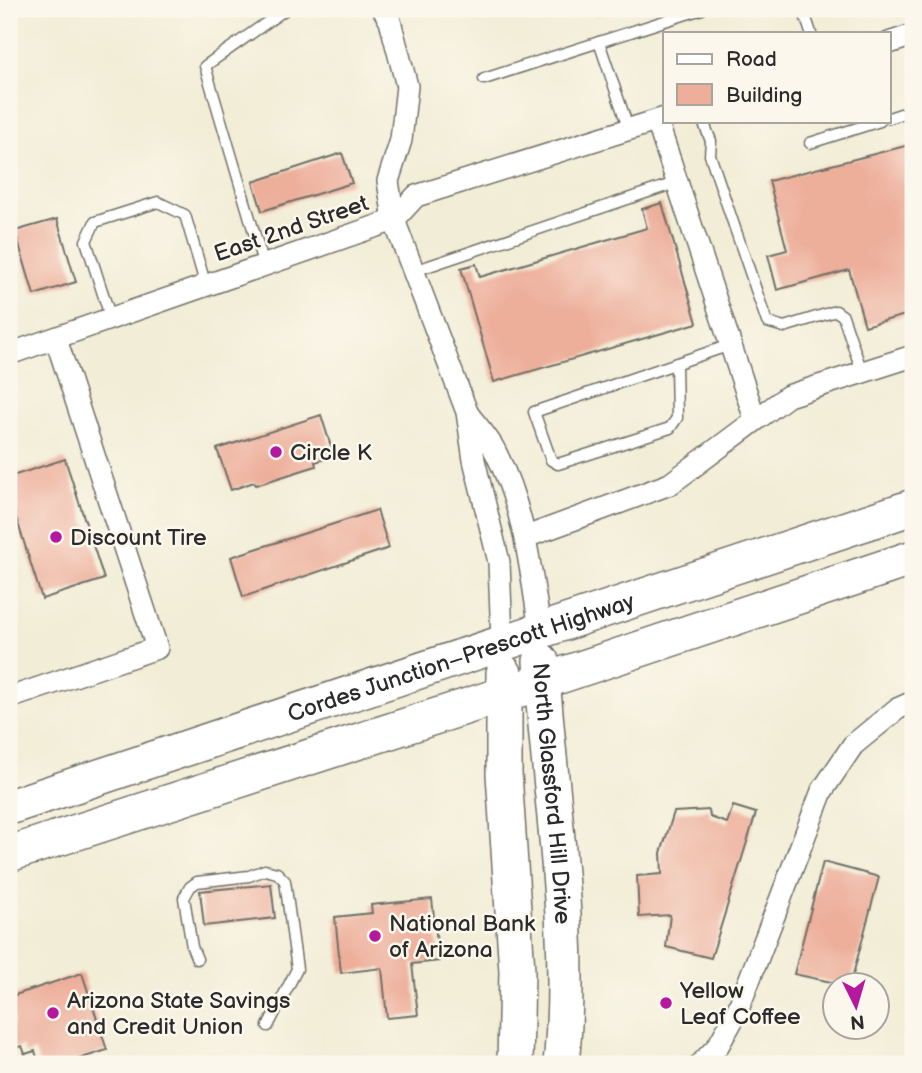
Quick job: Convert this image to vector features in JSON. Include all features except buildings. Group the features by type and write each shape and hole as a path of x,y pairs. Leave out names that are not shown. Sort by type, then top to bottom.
{"main road":[{"name":"Cordes Junction–Prescott Highway","path":"9,807 502,641 913,507"},
{"path":"9,854 542,682 913,558"},
{"name":"North Glassford Hill Drive","path":"540,630 564,951 566,1010 561,1064"},
{"name":"North Glassford Hill Drive","path":"502,641 505,694 504,774 517,971 515,1064"},
{"path":"9,788 29,781 118,771"},
{"path":"517,971 535,1002 532,1064"}],"street":[{"name":"North Glassford Hill Drive","path":"383,9 390,21 407,86 401,140 388,181 394,220 467,412 474,460 499,562 502,641"},
{"path":"890,43 913,35"},
{"name":"East 2nd Street","path":"9,354 394,220 416,196 661,119"},
{"path":"661,119 678,181 755,419"},
{"path":"9,698 157,648 56,339"},
{"path":"526,537 670,484 788,396 913,356"},
{"name":"North Glassford Hill Drive","path":"467,412 496,451 526,537 540,630"},
{"path":"701,1064 718,1046 737,1012 822,791 853,745 897,709 913,702"}],"lane":[{"path":"264,265 205,66 286,9"},
{"path":"484,79 702,9"},
{"path":"803,9 811,32"},
{"path":"598,42 629,130"},
{"path":"890,118 913,110"},
{"path":"703,122 711,141 710,155 767,322 784,327 836,311 844,316 862,372"},
{"path":"810,143 877,122"},
{"path":"414,271 678,181"},
{"path":"111,319 86,241 94,222 158,202 185,215 206,286"},
{"path":"676,363 677,418 670,428 558,464 551,460 534,412 676,363 730,345"},
{"path":"197,959 192,947 184,898 190,887 197,882 249,876 265,870 277,873 285,881 297,969 268,1026"}],"place":[{"name":"Circle K","path":"276,452"},
{"name":"Discount Tire","path":"56,537"},
{"name":"National Bank of Arizona","path":"375,936"},
{"name":"Yellow Leaf Coffee","path":"666,1003"},
{"name":"Arizona State Savings and Credit Union","path":"53,1013"}]}
